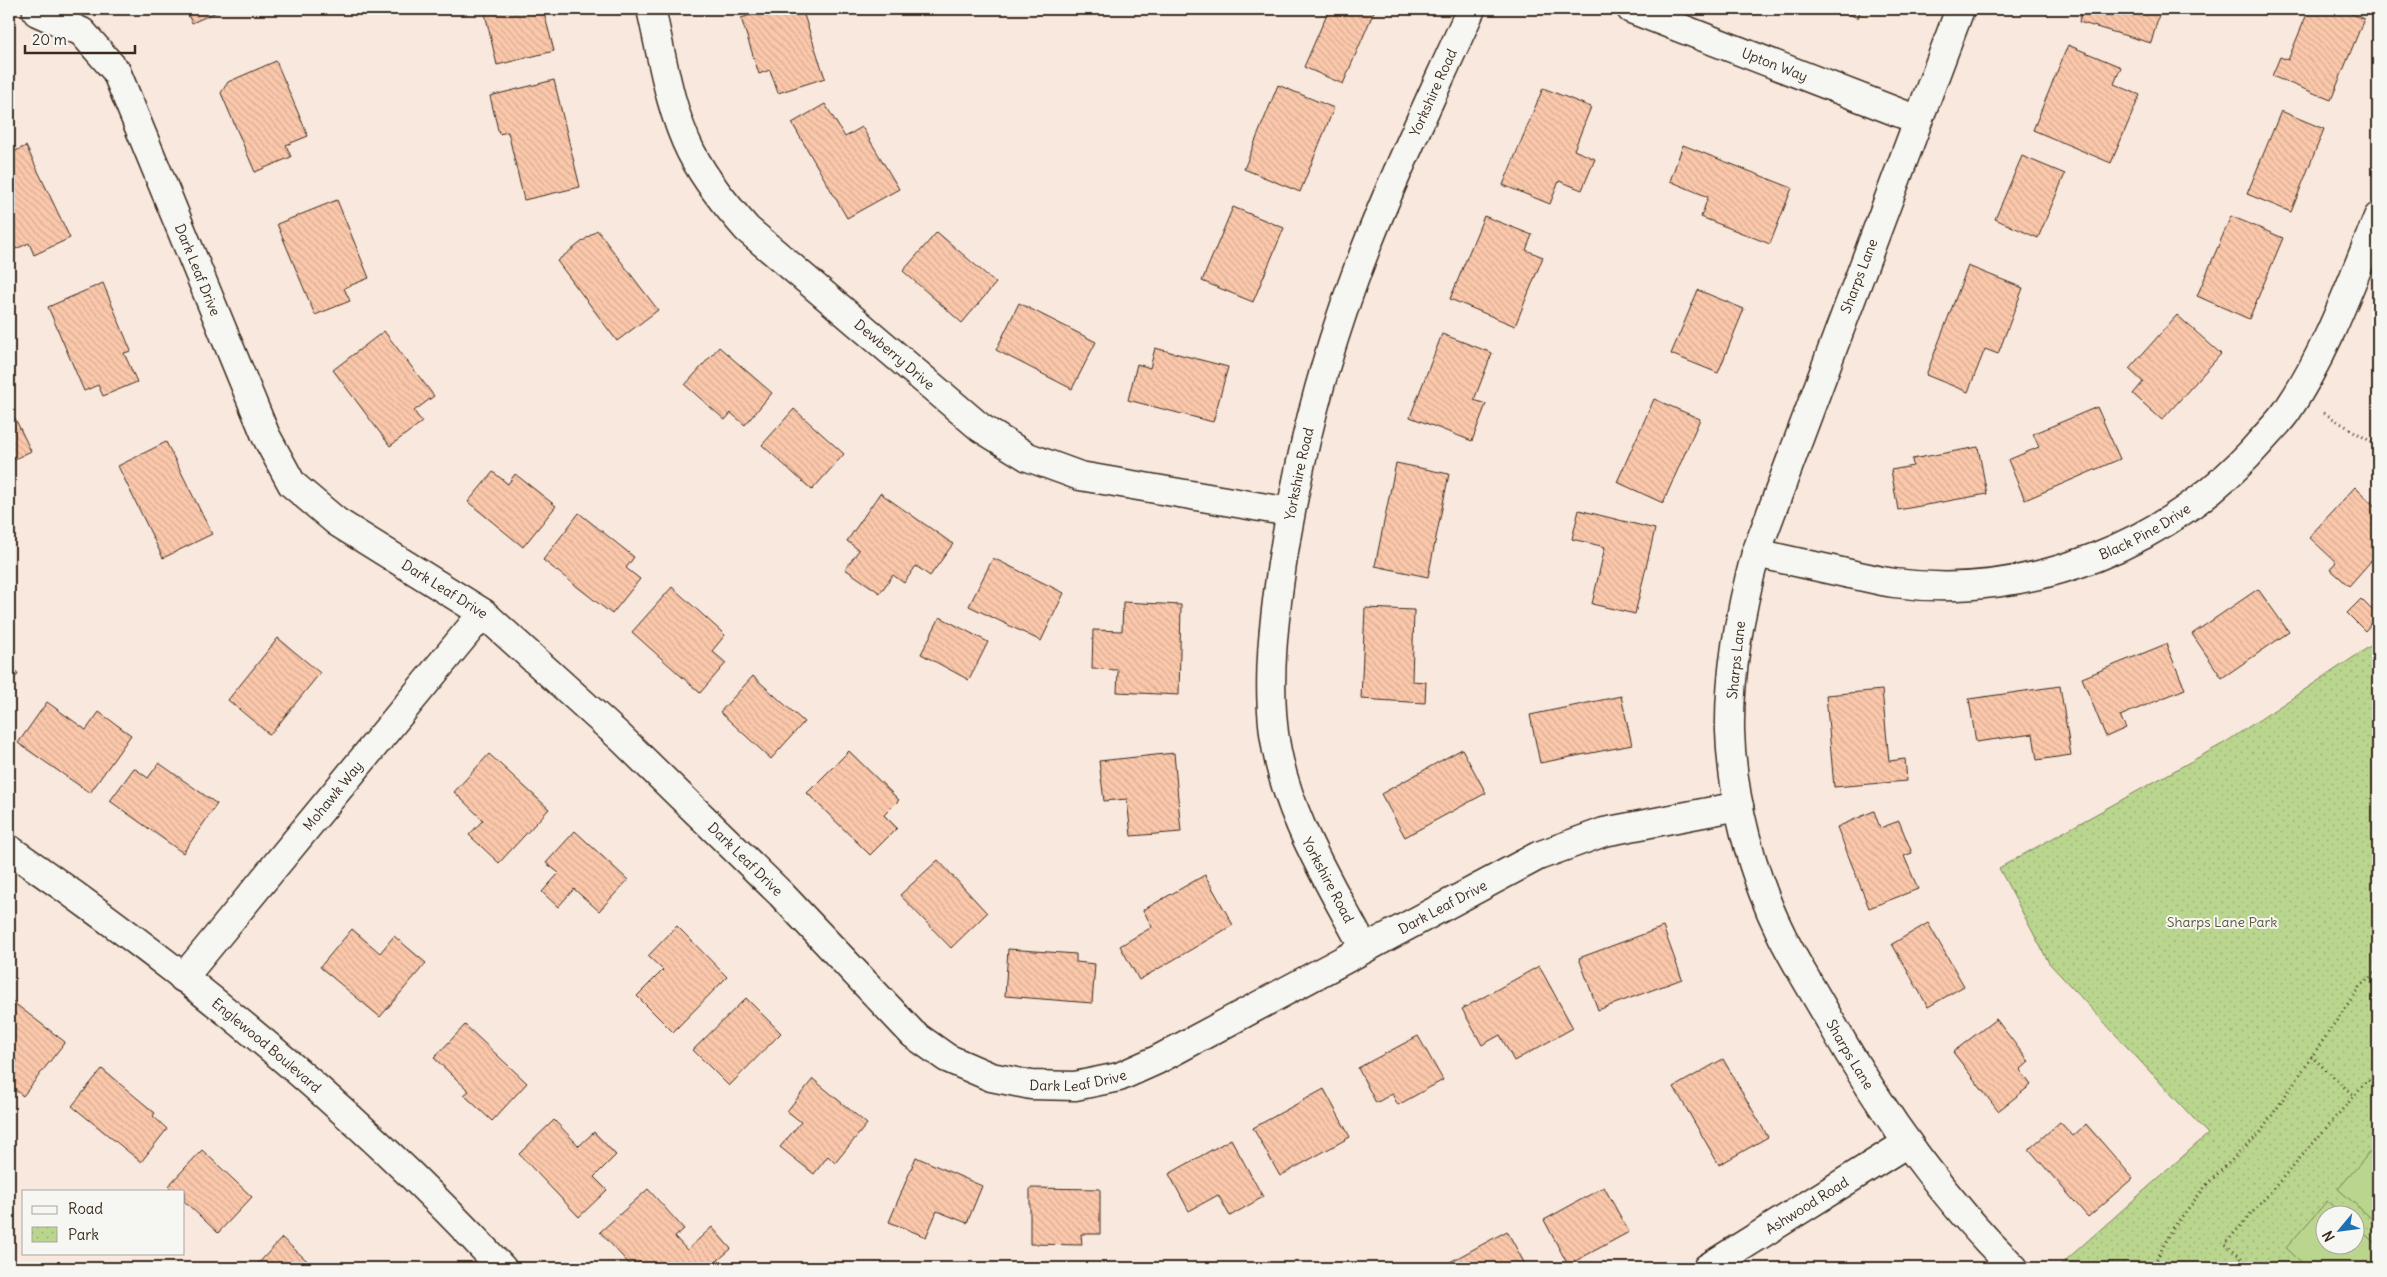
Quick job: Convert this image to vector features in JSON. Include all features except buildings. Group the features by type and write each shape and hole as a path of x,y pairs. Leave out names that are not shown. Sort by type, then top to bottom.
{"street":[{"name":"Dewberry Drive","path":"651,9 675,110 691,151 715,192 747,229 981,428 1028,456 1080,476 1290,512"},
{"name":"Yorkshire Road","path":"1364,948 1304,834 1286,785 1274,734 1270,683 1277,600 1290,512 1313,409 1342,316 1386,202 1471,9"},
{"name":"Upton Way","path":"1631,9 1918,120"},
{"name":"Sharps Lane","path":"1960,9 1756,553 1742,604 1733,662 1730,732 1739,806 1758,879 1782,936 1856,1066 1908,1143 1930,1173 1986,1240 2014,1268"},
{"name":"Dark Leaf Drive","path":"37,12 82,32 116,71 266,436 292,484 337,522 483,613 620,736 781,894 914,1034 946,1058 991,1077 1031,1085 1075,1086 1119,1077 1157,1060 1538,856 1604,832 1739,806"},
{"name":"Black Pine Drive","path":"1756,553 1894,583 1960,586 2026,578 2090,560 2143,537 2193,505 2244,462 2286,412 2317,362 2378,217"},
{"name":"Mohawk Way","path":"183,978 483,613"},
{"name":"Englewood Boulevard","path":"9,849 63,886 255,1036 366,1133 472,1236 502,1268"},
{"name":"Ashwood Road","path":"1707,1268 1908,1143"}],"path":[{"path":"2297,394 2378,446"},
{"path":"2152,1268 2173,1228 2208,1183 2260,1133 2360,986 2378,971"},
{"path":"2311,1056 2354,1096"},
{"path":"2253,1268 2225,1244 2368,1080 2378,1089"}],"green space":[{"name":"Sharps Lane Park","path":"2378,641 2378,1268 2057,1268 2208,1134 2049,963 1999,868 2226,742"},
{"path":"2378,1143 2378,1224 2364,1212 2364,1204 2355,1204 2338,1189"},
{"path":"2314,1216 2314,1254 2364,1254 2364,1233 2378,1246 2378,1268 2308,1268 2286,1248"}]}
